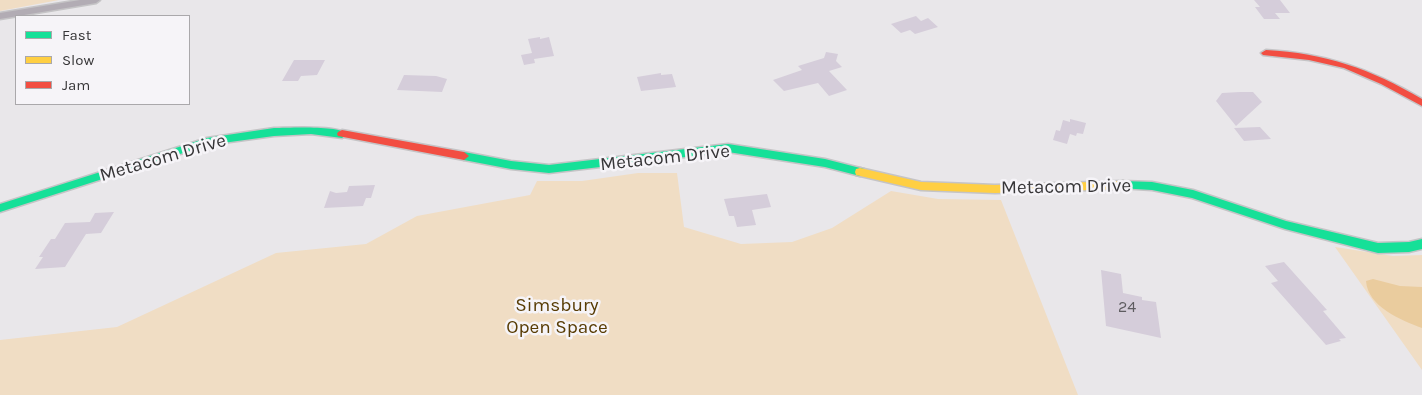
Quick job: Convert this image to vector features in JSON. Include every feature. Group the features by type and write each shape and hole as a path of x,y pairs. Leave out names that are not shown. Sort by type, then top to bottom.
{"street":[{"path":"0,16 96,0"},
{"path":"1266,53 1292,52 1323,56 1371,74 1422,103"},
{"name":"Metacom Drive","path":"0,208 207,142 274,132 311,131 347,134 510,164 548,169 728,148 825,163 921,186 995,189 1104,184 1152,186 1193,194 1284,225 1378,248 1409,247 1422,244"}],"green space":[{"path":"0,0 59,0 0,11"},
{"name":"Simsbury Open Space","path":"638,173 677,173 684,227 741,244 792,242 832,228 891,191 938,199 1001,200 1078,395 0,395 0,340 117,327 276,253 366,244 417,216 530,195 537,181 582,181"},
{"path":"1335,247 1393,256 1422,255 1422,370"}],"shaded area":[{"path":"1373,279 1400,286 1422,287 1422,328 1405,321 1379,305 1368,290 1366,281"}],"building":[{"path":"1254,0 1280,0 1290,13 1275,13 1280,19 1264,19 1255,7 1260,7"},
{"path":"916,16 921,21 928,18 938,27 915,34 910,30 901,33 891,24"},
{"path":"540,37 540,39 549,37 554,56 534,59 535,63 524,65 521,55 532,53 528,39"},
{"path":"826,52 838,54 836,61 842,67 829,71 847,90 829,96 818,83 784,91 773,80 802,70 798,66 824,58"},
{"path":"294,60 325,60 317,75 301,76 298,81 282,81"},
{"path":"661,73 661,75 672,74 676,87 641,91 637,77"},
{"path":"404,75 436,76 447,79 442,92 397,90"},
{"path":"1253,92 1262,102 1236,126 1216,101 1222,93"},
{"path":"1070,119 1086,123 1083,134 1077,133 1076,136 1070,134 1067,144 1053,140 1056,130 1060,131 1063,120 1070,122"},
{"path":"1260,127 1271,139 1244,141 1234,128"},
{"path":"375,185 371,198 366,198 363,206 324,208 330,191 336,193 347,192 349,186"},
{"path":"767,194 771,207 752,210 756,225 737,227 734,216 729,216 724,199"},
{"path":"114,212 101,233 86,234 65,267 35,269 43,257 39,257 51,239 55,239 65,223 90,222 95,213"},
{"path":"1284,262 1327,310 1323,311 1346,338 1326,345 1271,283 1278,281 1265,266"},
{"path":"1101,270 1121,274 1123,293 1142,297 1142,300 1156,302 1161,338 1106,326"}],"traffic: fast":[{"path":"0,208 207,142 274,132 311,131 342,134"},
{"path":"464,156 511,165 549,169 728,148 825,163 860,172"},
{"path":"1123,185 1152,186 1193,194 1285,225 1378,248 1409,247 1422,244"}],"traffic: slow":[{"path":"860,172 921,186 995,189 1123,185"}],"traffic: jam":[{"path":"1266,53 1309,57 1347,66 1366,73 1422,103"},
{"path":"342,134 464,156"}]}
